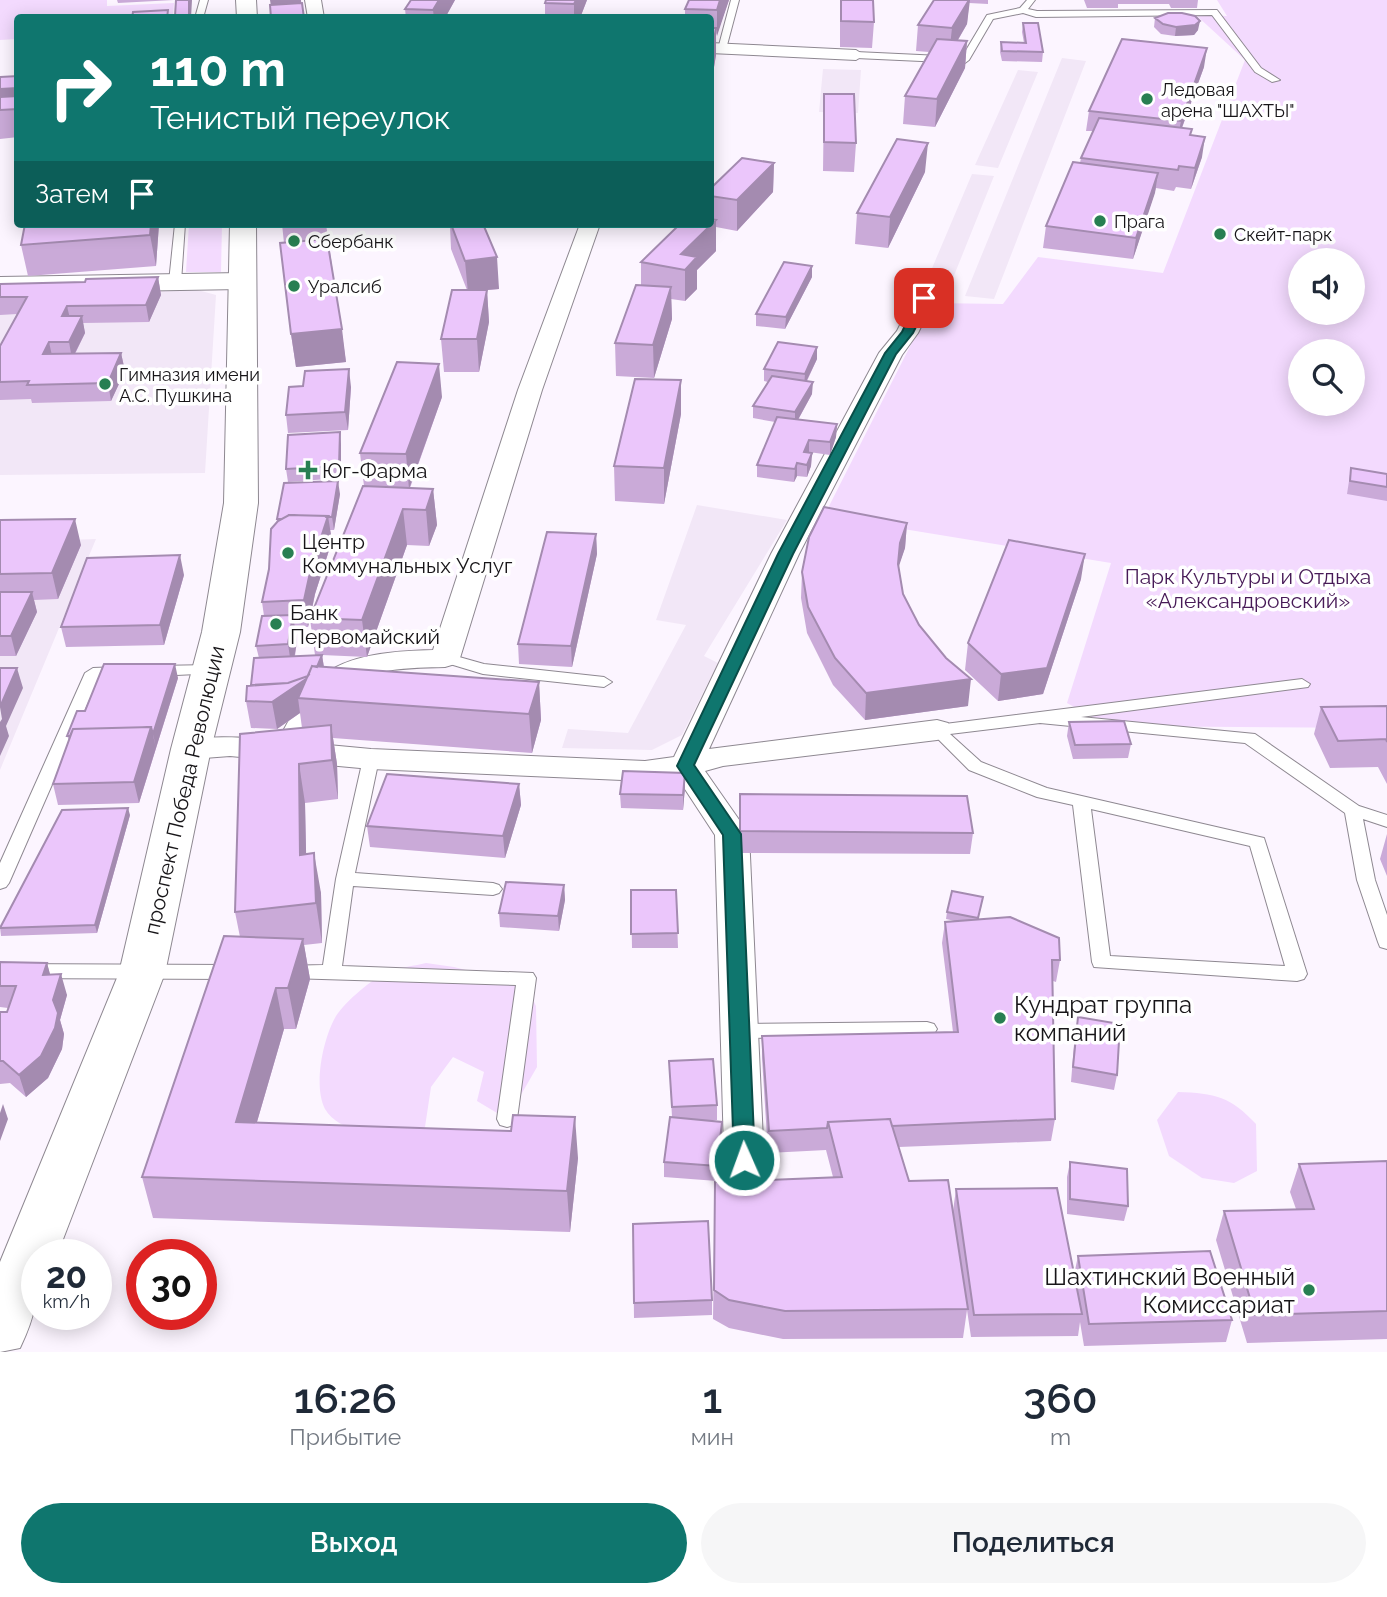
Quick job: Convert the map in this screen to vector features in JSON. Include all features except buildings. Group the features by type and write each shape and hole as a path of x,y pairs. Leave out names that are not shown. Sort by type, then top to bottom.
{"main road":[{"name":"проспект Победа Революции","path":"0,1331 142,973 191,749 221,632 241,503 243,228"},
{"path":"0,285 241,281"}],"street":[{"path":"716,48 856,55"},
{"path":"287,751 324,692 337,680 379,664 444,658 530,390 589,228"},
{"path":"685,766 785,554 891,353 907,333 924,298"},
{"path":"191,749 230,746 371,758 645,771 685,766 722,756 937,730"},
{"path":"685,766 732,834 745,1185"}],"lane":[{"path":"716,48 736,0"},
{"path":"1023,10 1031,0"},
{"path":"1206,0 1258,71 1275,80"},
{"path":"856,55 965,60 990,17 1023,10 1036,14 1214,12"},
{"path":"175,282 180,228"},
{"path":"444,658 483,668 604,682"},
{"path":"0,883 93,673 211,670"},
{"path":"937,730 1045,719 1094,710 1302,684"},
{"path":"1045,719 1249,738 1353,810 1387,821"},
{"path":"937,730 975,766 1043,793 1258,842 1297,974 1101,962 1081,802"},
{"path":"332,971 345,879 371,758"},
{"path":"1353,810 1366,880 1387,942"},
{"path":"345,879 493,889"},
{"path":"0,971 248,971"},
{"path":"273,971 526,978 507,1119"},
{"path":"740,1031 927,1029"}],"shaded area":[{"path":"1062,58 1086,61 994,299 965,296"},
{"path":"823,69 861,70 858,113 819,112"},
{"path":"1018,70 1038,72 998,168 975,165"},
{"path":"972,174 994,176 951,283 927,280"},
{"name":"Гимназия имени А.С. Пушкина","path":"183,286 216,295 205,473 0,475 0,291"},
{"path":"697,505 787,520 704,656 718,663 682,735 652,750 562,748 568,729 628,733 686,625 656,620"},
{"path":"96,539 0,770 0,542"}],"green space":[{"path":"0,0 107,0 107,6 174,3 173,14 14,14 14,39 0,40"},
{"name":"Парк Культуры и Отдыха «Александровский»","path":"1217,0 1387,0 1387,728 1108,726 1067,703 1111,563 824,516 932,303 1003,304 1038,257 1163,273 1245,60 1196,15 1227,16"},
{"path":"189,228 222,228 221,272 186,272"},
{"path":"426,963 454,967 526,985 536,1006 537,1067 507,1119 477,1101 484,1072 453,1057 431,1087 425,1127 403,1140 350,1128 331,1117 321,1099 321,1062 331,1025 353,997 382,975"},
{"path":"1178,1092 1221,1098 1230,1102 1256,1124 1257,1171 1234,1183 1202,1178 1169,1156 1157,1120"}],"place":[{"name":"Ледовая арена \"ШАХТЫ\"","path":"1147,99"},
{"name":"Прага","path":"1100,221"},
{"name":"Скейт-парк","path":"1220,234"},
{"name":"Сбербанк","path":"294,241"},
{"name":"Уралсиб","path":"294,286"},
{"name":"Гимназия имени А.С. Пушкина","path":"105,384"},
{"name":"Юг-Фарма","path":"308,470"},
{"name":"Центр Коммунальных Услуг","path":"288,553"},
{"name":"Банк Первомайский","path":"276,624"},
{"name":"Кундрат группа компаний","path":"1000,1018"},
{"name":"Шахтинский Военный Комиссариат","path":"1309,1290"}],"route":[{"path":"744,1160 732,834 685,766 810,505 891,353 907,333 924,298"}]}
